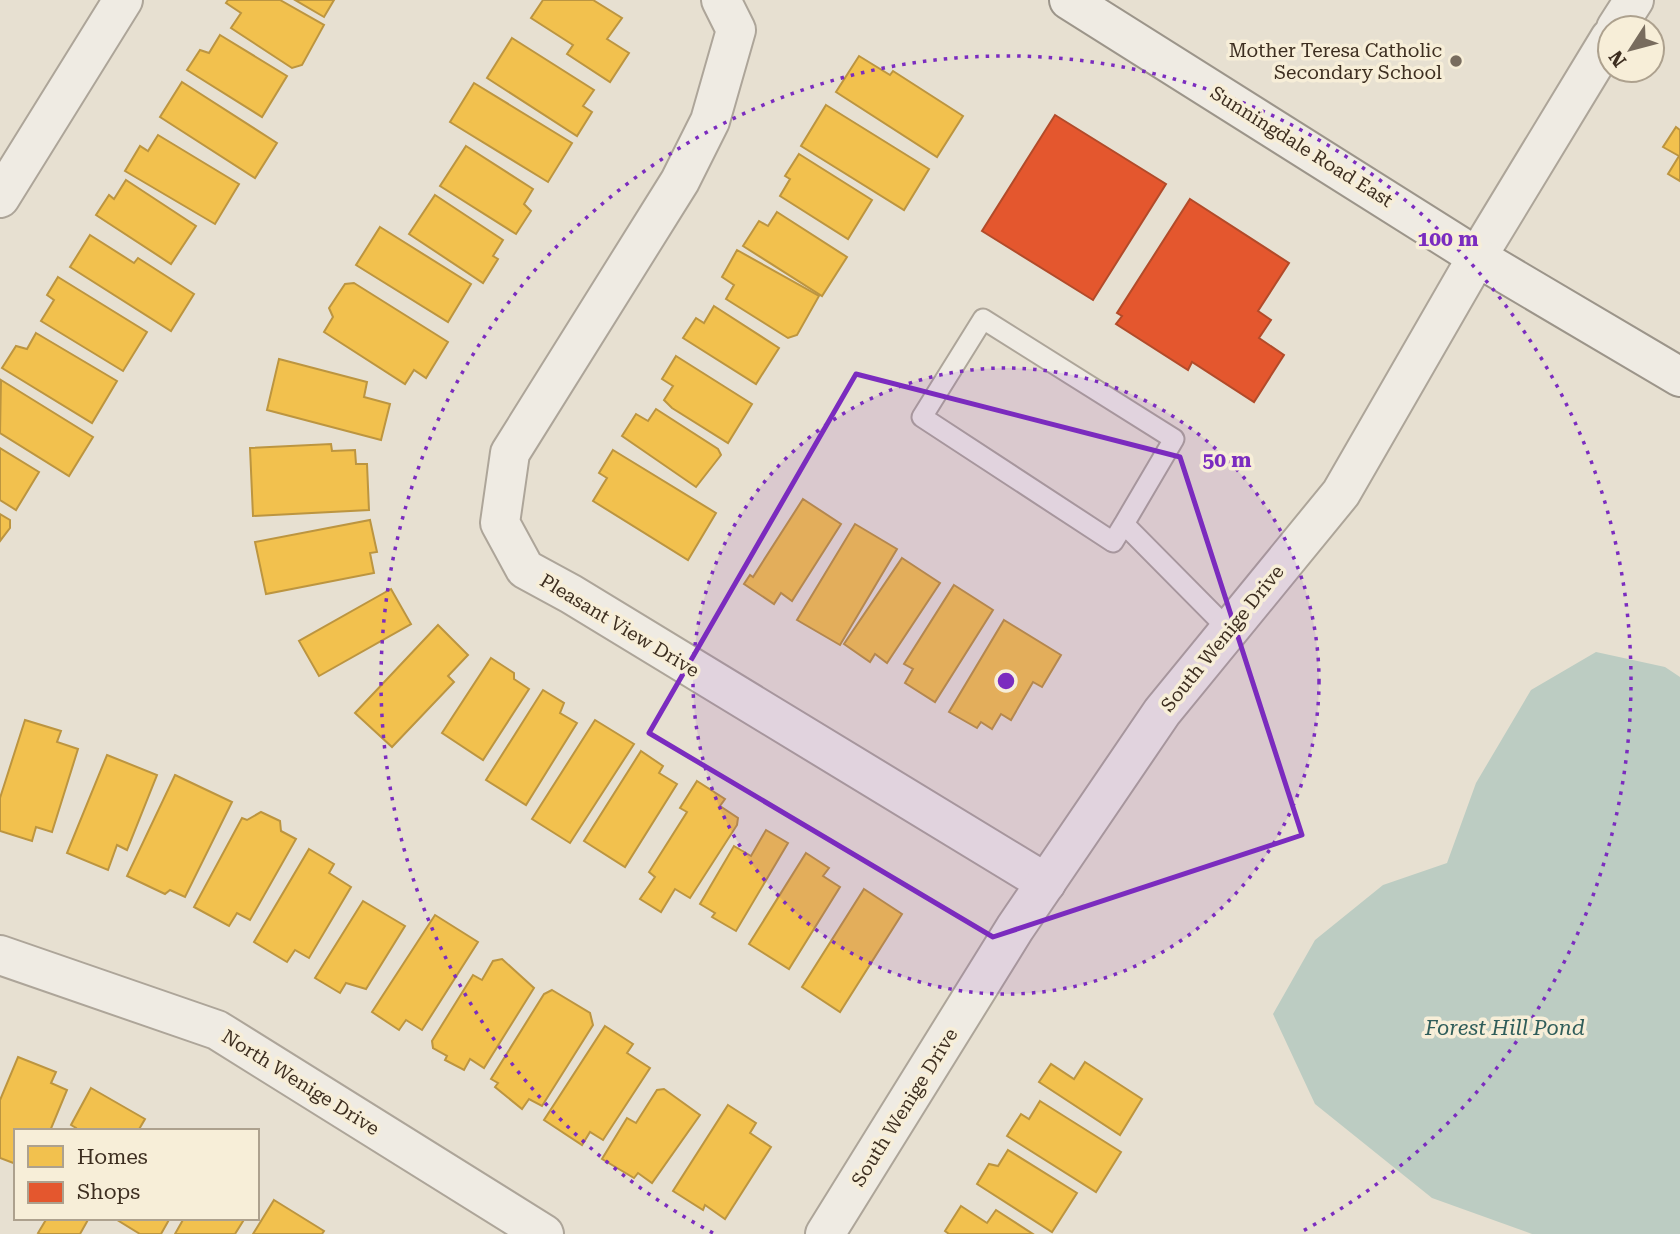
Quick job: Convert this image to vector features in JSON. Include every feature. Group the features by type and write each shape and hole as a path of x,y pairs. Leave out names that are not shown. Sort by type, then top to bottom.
{"street":[{"path":"0,198 123,0"},
{"name":"Pleasant View Drive","path":"721,0 736,30 710,121 680,181 510,453 500,523 525,569 583,601 1046,883"},
{"name":"Sunningdale Road East","path":"1069,0 1477,257 1680,377"},
{"name":"South Wenige Drive","path":"825,1234 1015,928 1162,712 1341,494 1477,257 1596,61"},
{"name":"North Wenige Drive","path":"0,955 217,1030 544,1234"}],"lane":[{"path":"983,318 1174,439 1124,524 1113,542 922,417 983,318"},
{"path":"1124,524 1229,630"}],"highlighted area":[{"path":"856,374 1180,457 1302,835 993,937 649,733"}],"water":[{"name":"Forest Hill Pond","path":"1596,652 1665,667 1680,677 1680,1234 1532,1234 1432,1198 1315,1104 1273,1014 1315,940 1383,885 1447,863 1476,783 1531,690"}],"building: Homes":[{"path":"228,0 280,0 324,25 302,65 292,68 231,28 241,13 226,3"},
{"path":"295,0 334,0 324,17"},
{"path":"543,0 593,0 622,18 607,39 629,53 610,82 567,54 573,45 531,18"},
{"path":"220,35 287,76 262,117 187,70 200,50 209,53"},
{"path":"512,38 594,90 583,106 592,112 577,136 487,78"},
{"path":"859,56 890,75 893,71 963,116 937,157 836,92"},
{"path":"182,82 277,143 255,178 160,117"},
{"path":"474,83 572,143 548,182 450,122"},
{"path":"826,105 929,169 904,210 801,146"},
{"path":"1676,127 1680,130 1680,181 1668,174 1679,156 1663,147"},
{"path":"158,135 239,184 215,224 125,171 140,146 148,151"},
{"path":"466,146 533,189 524,204 531,211 516,234 440,186"},
{"path":"799,154 872,200 848,239 780,196 790,179 785,176"},
{"path":"126,180 196,226 171,264 96,215 109,195 114,199"},
{"path":"435,195 503,240 493,256 498,259 483,283 409,234"},
{"path":"777,212 847,257 822,296 743,246 759,221 768,226"},
{"path":"380,227 471,284 448,322 356,265"},
{"path":"90,235 134,263 138,258 194,294 171,331 70,267"},
{"path":"737,250 819,296 797,335 788,338 726,299 734,285 722,277"},
{"path":"58,277 147,332 123,371 41,321 54,300 47,295"},
{"path":"354,283 448,342 426,378 414,370 405,384 324,332 333,317 329,308 345,284"},
{"path":"714,306 779,348 756,384 683,338 696,318 704,323"},
{"path":"36,333 117,381 92,423 2,368 16,346 27,349"},
{"path":"676,356 752,404 728,443 672,408 664,400 673,386 662,379"},
{"path":"279,359 367,382 364,397 390,404 381,440 267,410"},
{"path":"1,380 93,437 69,476 0,433"},
{"path":"656,409 718,449 721,455 696,487 622,436 636,414 648,421"},
{"path":"331,444 332,451 355,450 356,464 367,464 369,510 253,516 250,448"},
{"path":"0,448 39,472 16,510 0,500"},
{"path":"613,450 716,513 688,560 593,501 607,478 599,473"},
{"path":"803,499 841,524 792,601 781,593 774,604 744,584 750,575 753,577"},
{"path":"0,514 10,520 10,528 0,541"},
{"path":"370,520 377,552 370,553 374,573 266,594 255,542"},
{"path":"855,524 897,549 840,645 797,620"},
{"path":"902,558 940,583 887,663 875,654 870,662 844,644"},
{"path":"954,585 993,610 935,702 905,683 913,669 904,664"},
{"path":"391,589 411,624 319,676 299,641"},
{"path":"1004,620 1061,655 1042,687 1033,682 1011,720 1001,714 992,729 981,722 977,728 949,712"},
{"path":"438,625 468,655 448,676 454,682 392,747 355,713"},
{"path":"491,658 514,673 514,679 529,689 483,760 442,733"},
{"path":"543,690 564,703 560,713 577,723 526,805 486,780"},
{"path":"25,720 61,731 57,742 78,749 52,832 36,827 32,841 0,831 0,798"},
{"path":"595,720 634,744 570,843 532,819"},
{"path":"641,751 663,766 659,773 677,784 625,867 584,841"},
{"path":"107,755 157,775 127,850 117,845 108,870 67,853"},
{"path":"175,775 232,802 185,897 170,890 165,894 127,876"},
{"path":"697,781 725,799 720,806 738,818 737,825 690,898 675,889 661,912 640,899 655,877 649,872 687,812 680,808"},
{"path":"261,812 280,821 281,831 296,839 250,920 237,913 229,926 194,907 242,818 247,820"},
{"path":"766,830 788,843 736,931 712,917 715,913 700,904 734,846 751,856"},
{"path":"309,849 334,864 329,873 351,887 309,958 295,950 287,962 254,942"},
{"path":"806,853 829,868 823,876 840,887 789,969 749,944"},
{"path":"864,889 902,914 840,1012 802,987"},
{"path":"363,901 405,926 366,989 346,983 340,993 315,978"},
{"path":"435,915 478,942 422,1030 406,1020 399,1030 372,1012"},
{"path":"502,959 534,988 484,1068 470,1059 464,1070 445,1060 447,1056 433,1048 432,1041 473,975 482,980 493,961"},
{"path":"552,990 590,1013 593,1025 542,1106 529,1099 522,1109 495,1087 498,1083 491,1079 544,994"},
{"path":"605,1026 633,1044 627,1053 650,1068 603,1140 590,1132 582,1145 544,1120"},
{"path":"18,1057 56,1072 51,1083 67,1090 51,1129 14,1129 14,1163 0,1158 0,1100"},
{"path":"1085,1062 1142,1099 1120,1135 1039,1082 1051,1064 1074,1079"},
{"path":"91,1088 145,1119 139,1129 76,1129 71,1125"},
{"path":"664,1089 700,1115 652,1183 638,1173 634,1178 602,1159 627,1118 636,1123 657,1090"},
{"path":"1040,1101 1121,1152 1096,1192 1007,1136 1021,1114 1029,1119"},
{"path":"728,1105 756,1123 750,1133 771,1147 725,1219 705,1205 703,1210 673,1191"},
{"path":"1008,1150 1077,1193 1052,1232 977,1184 989,1164 998,1166"},
{"path":"274,1200 324,1231 322,1234 253,1234"},
{"path":"961,1206 987,1223 996,1210 1033,1234 949,1234 945,1231"},
{"path":"46,1220 88,1220 80,1234 38,1233"},
{"path":"117,1220 169,1220 161,1234 140,1234"},
{"path":"183,1220 244,1220 235,1234 175,1234"}],"building: Shops":[{"path":"1055,115 1166,184 1093,300 982,231"},
{"path":"1190,199 1289,263 1258,311 1271,320 1259,338 1284,355 1254,402 1192,362 1188,370 1116,324 1122,316 1117,313"}],"place":[{"name":"Mother Teresa Catholic Secondary School","path":"1456,61"}]}
